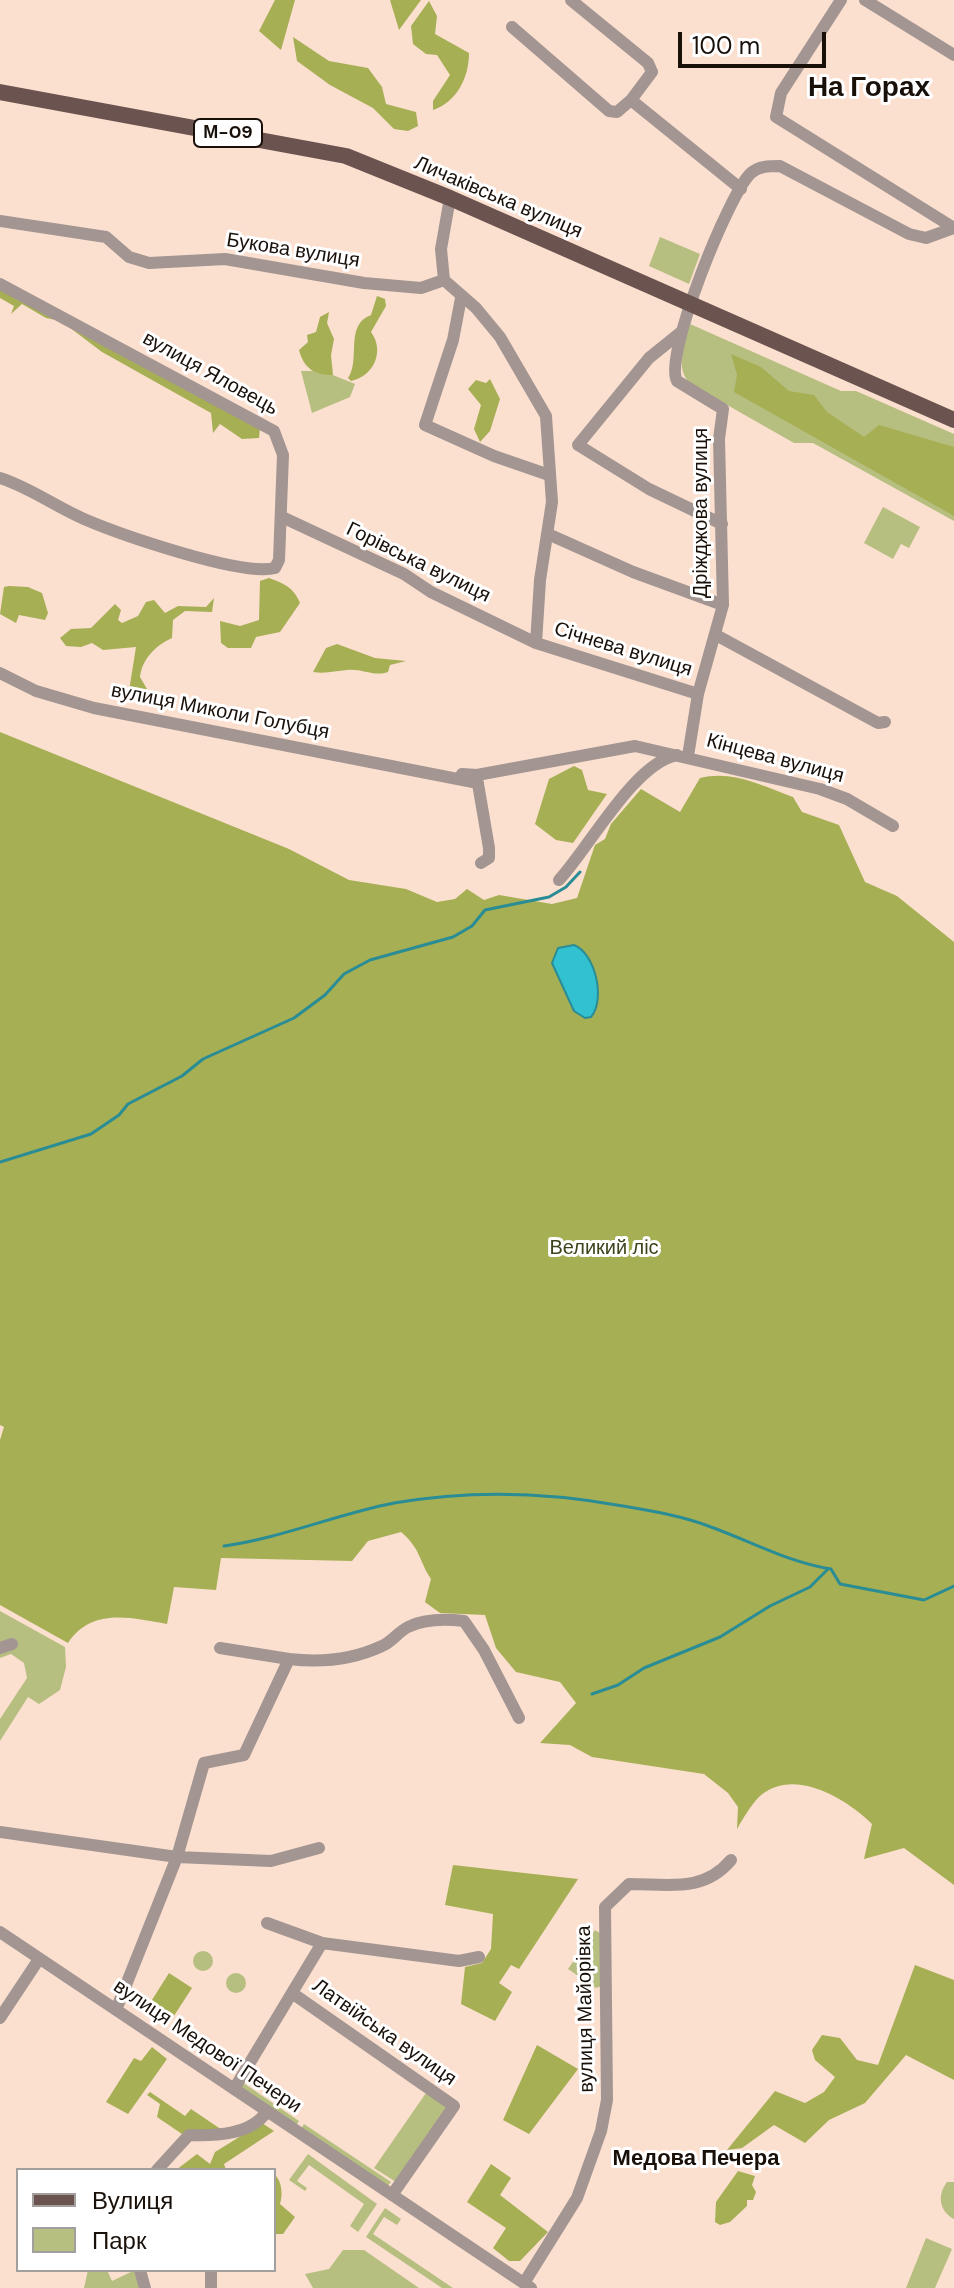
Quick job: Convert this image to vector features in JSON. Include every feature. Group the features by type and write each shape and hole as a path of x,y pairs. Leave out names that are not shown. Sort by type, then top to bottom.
{"main road":[{"name":"Личаківська вулиця","path":"0,92 346,156 450,198 954,420"}],"street":[{"path":"512,27 609,111 617,112 631,100 652,72 648,63 571,0"},
{"path":"841,0 781,93 776,117 954,228"},
{"path":"865,0 954,55"},
{"path":"631,100 741,189"},
{"path":"722,524 649,489 580,448 579,442 649,358 680,333 689,303 749,174 764,166 780,166 909,234 926,238 954,228"},
{"path":"450,198 441,249 444,280 476,308 500,337 544,410 552,502 540,580 536,643"},
{"name":"Букова вулиця","path":"0,221 106,237 129,257 149,263 225,259 364,283 421,288 444,280"},
{"name":"вулиця Яловець","path":"0,284 274,431 283,455 279,560 275,568 257,569 181,551 85,520 0,478"},
{"path":"461,298 453,340 425,425 494,456 549,475"},
{"name":"Дріжджова вулиця","path":"680,333 673,363 675,377 723,409 719,439 723,605 698,694 688,756"},
{"name":"Горівська вулиця","path":"282,517 404,574 536,643"},
{"path":"548,534 633,572 723,605"},
{"path":"716,635 878,723 885,722"},
{"name":"Січнева вулиця","path":"536,643 698,694"},
{"name":"вулиця Миколи Голубця","path":"0,673 36,691 109,712 478,779"},
{"name":"Кінцева вулиця","path":"478,779 622,747 688,756 707,764 820,789 847,799 893,826"},
{"name":"Кінцева вулиця","path":"559,880 610,813 656,765 665,758 688,756"},
{"path":"478,779 489,848 489,858 481,863"},
{"path":"220,1648 314,1662 361,1655 387,1645 408,1627 442,1619 464,1621 484,1650 519,1718"},
{"path":"116,2010 177,1857 204,1763 244,1755 289,1659"},
{"path":"0,1832 177,1857 271,1861 319,1848"},
{"name":"вулиця Майорівка","path":"528,2286 577,2198 601,2131 607,2100 605,1907 629,1884 692,1885 717,1877 731,1860"},
{"path":"267,1923 322,1943 459,1961 479,1957"},
{"name":"вулиця Медової Печери","path":"0,1932 528,2286"},
{"name":"Латвійська вулиця","path":"234,2089 322,1943"},
{"path":"0,2018 39,1959"},
{"name":"Латвійська вулиця","path":"292,1993 454,2106 392,2195"},
{"path":"159,2168 189,2135 218,2136 262,2119 267,2111"}],"green space":[{"path":"275,0 295,0 281,50 259,31"},
{"path":"390,0 421,0 399,30"},
{"path":"429,1 437,16 435,34 469,53 467,71 460,88 449,101 433,110 433,101 450,75 437,55 426,54 413,44 411,26"},
{"path":"293,37 329,61 368,68 382,87 386,104 416,112 418,126 408,131 394,129 373,108 330,85 297,61"},
{"path":"660,237 700,254 689,284 649,266"},
{"path":"0,285 260,428 259,438 242,439 220,424 213,433 211,413 102,352 61,321 46,318 22,304 11,314 14,306 0,298"},
{"path":"377,296 385,299 386,306 371,332 377,347 375,362 366,374 351,381 348,378 352,371 355,335 363,320 371,315"},
{"path":"329,312 327,323 334,339 331,355 333,375 311,370 299,350 308,342 307,335 316,332 320,317"},
{"path":"690,324 841,391 856,391 954,434 954,521 813,443 794,443 692,385 686,379 682,364"},
{"path":"731,354 761,367 789,391 814,395 827,412 864,437 879,425 954,447 954,516 734,392 737,375"},
{"path":"301,371 323,371 355,384 350,397 312,413"},
{"path":"490,379 500,399 490,431 480,442 474,429 481,405 468,389 476,380 486,383"},
{"path":"883,507 920,527 909,548 901,544 893,559 864,543"},
{"path":"269,578 288,587 300,603 280,632 256,637 251,648 228,648 221,643 220,621 240,626 259,620 260,581"},
{"path":"4,587 28,587 42,593 48,613 45,620 19,615 16,623 0,614"},
{"path":"214,598 212,612 185,611 173,620 172,638 155,649 144,664 140,677 147,689 139,700 128,697 136,647 103,650 92,643 81,647 66,646 60,638 71,629 91,628 115,604 121,610 118,620 122,623 138,616 146,602 154,600 165,613 178,606 206,607"},
{"path":"337,644 375,658 406,661 390,665 388,672 383,673 352,670 313,672 326,648"},
{"name":"Великий ліс","path":"0,732 289,849 349,880 406,889 437,902 455,899 467,889 484,900 499,895 552,904 577,898 595,845 605,839 611,824 641,789 680,812 700,778 736,778 793,797 802,812 839,825 865,882 897,896 954,942 954,1885 904,1848 864,1859 872,1824 848,1804 818,1789 787,1784 772,1788 759,1797 737,1829 738,1807 728,1793 704,1774 592,1757 570,1745 540,1743 576,1703 560,1682 516,1672 496,1648 485,1615 440,1613 425,1602 431,1579 416,1549 401,1532 368,1541 352,1561 221,1558 216,1590 174,1587 167,1624 126,1618 100,1620 89,1624 68,1643 0,1605 0,1440 4,1427 0,1425"},
{"path":"574,766 582,770 588,790 607,794 573,843 556,840 535,824 549,779"},
{"path":"0,1611 65,1647 66,1667 60,1690 39,1704 28,1697 0,1741 0,1719 27,1678 24,1663 11,1654 0,1658"},
{"path":"453,1865 578,1879 519,1969 511,1965 499,1983 512,1992 495,2021 461,2004 465,1967 482,1963 491,1949 493,1914 445,1905"},
{"path":"595,1930 601,1934 602,1986 596,1988 568,1969"},
{"path":"203,1951 210,1954 213,1961 210,1968 203,1971 196,1968 193,1961 196,1954"},
{"path":"915,1965 954,1980 954,2080 906,2055 865,2103 829,2120 805,2143 774,2125 742,2148 727,2150 775,2091 805,2103 824,2092 835,2077 815,2060 812,2050 822,2035 840,2038 857,2060 878,2065"},
{"path":"169,1973 192,1988 168,2025 145,2011"},
{"path":"236,1973 243,1976 246,1983 243,1990 236,1993 229,1990 226,1983 229,1976"},
{"path":"537,2045 578,2069 529,2134 503,2120"},
{"path":"152,2047 167,2059 128,2114 106,2102 134,2058 141,2061"},
{"path":"242,2082 299,2121 295,2128 238,2088"},
{"path":"150,2092 185,2116 191,2109 222,2130 187,2130 182,2134 157,2117 160,2104 147,2095"},
{"path":"426,2093 447,2107 396,2182 374,2168"},
{"path":"262,2123 274,2131 224,2164 225,2168 179,2168 197,2154 210,2164 215,2152"},
{"path":"304,2124 391,2182 387,2187 300,2130"},
{"path":"308,2154 377,2204 358,2232 350,2226 364,2204 309,2165 297,2181 307,2188 305,2191 289,2180"},
{"path":"491,2164 511,2178 500,2195 548,2232 520,2261 509,2261 493,2248 506,2228 467,2202"},
{"path":"738,2171 755,2176 752,2185 756,2192 753,2200 747,2200 747,2206 730,2222 720,2225 715,2222 716,2202"},
{"path":"276,2176 281,2188 280,2204 295,2217 283,2234 276,2234"},
{"path":"947,2182 954,2182 954,2219 945,2212 941,2202"},
{"path":"385,2208 401,2219 397,2225 384,2217 373,2234 453,2288 442,2288 366,2237"},
{"path":"926,2238 952,2249 935,2288 906,2288"},
{"path":"343,2250 364,2250 419,2288 313,2288 305,2274 329,2269"},
{"path":"88,2272 108,2272 112,2281 136,2272 143,2288 84,2288"}],"water":[{"path":"574,945 588,957 596,977 598,999 591,1017 585,1018 574,1011 552,963 558,948"}],"waterway":[{"path":"0,1162 91,1134 119,1115 128,1104 182,1076 203,1059 294,1018 325,995 344,974 370,960 453,937 472,926 485,910 549,897 566,887 580,872"},
{"path":"224,1546 394,1503 451,1496 537,1495 595,1501 690,1520 785,1557 831,1569 840,1584 924,1600 954,1586"},
{"path":"592,1694 618,1685 644,1668 720,1637 770,1606 810,1587 827,1570"}],"district":[{"name":"На Горах","path":"869,89"},
{"name":"Медова Печера","path":"696,2159"}]}
